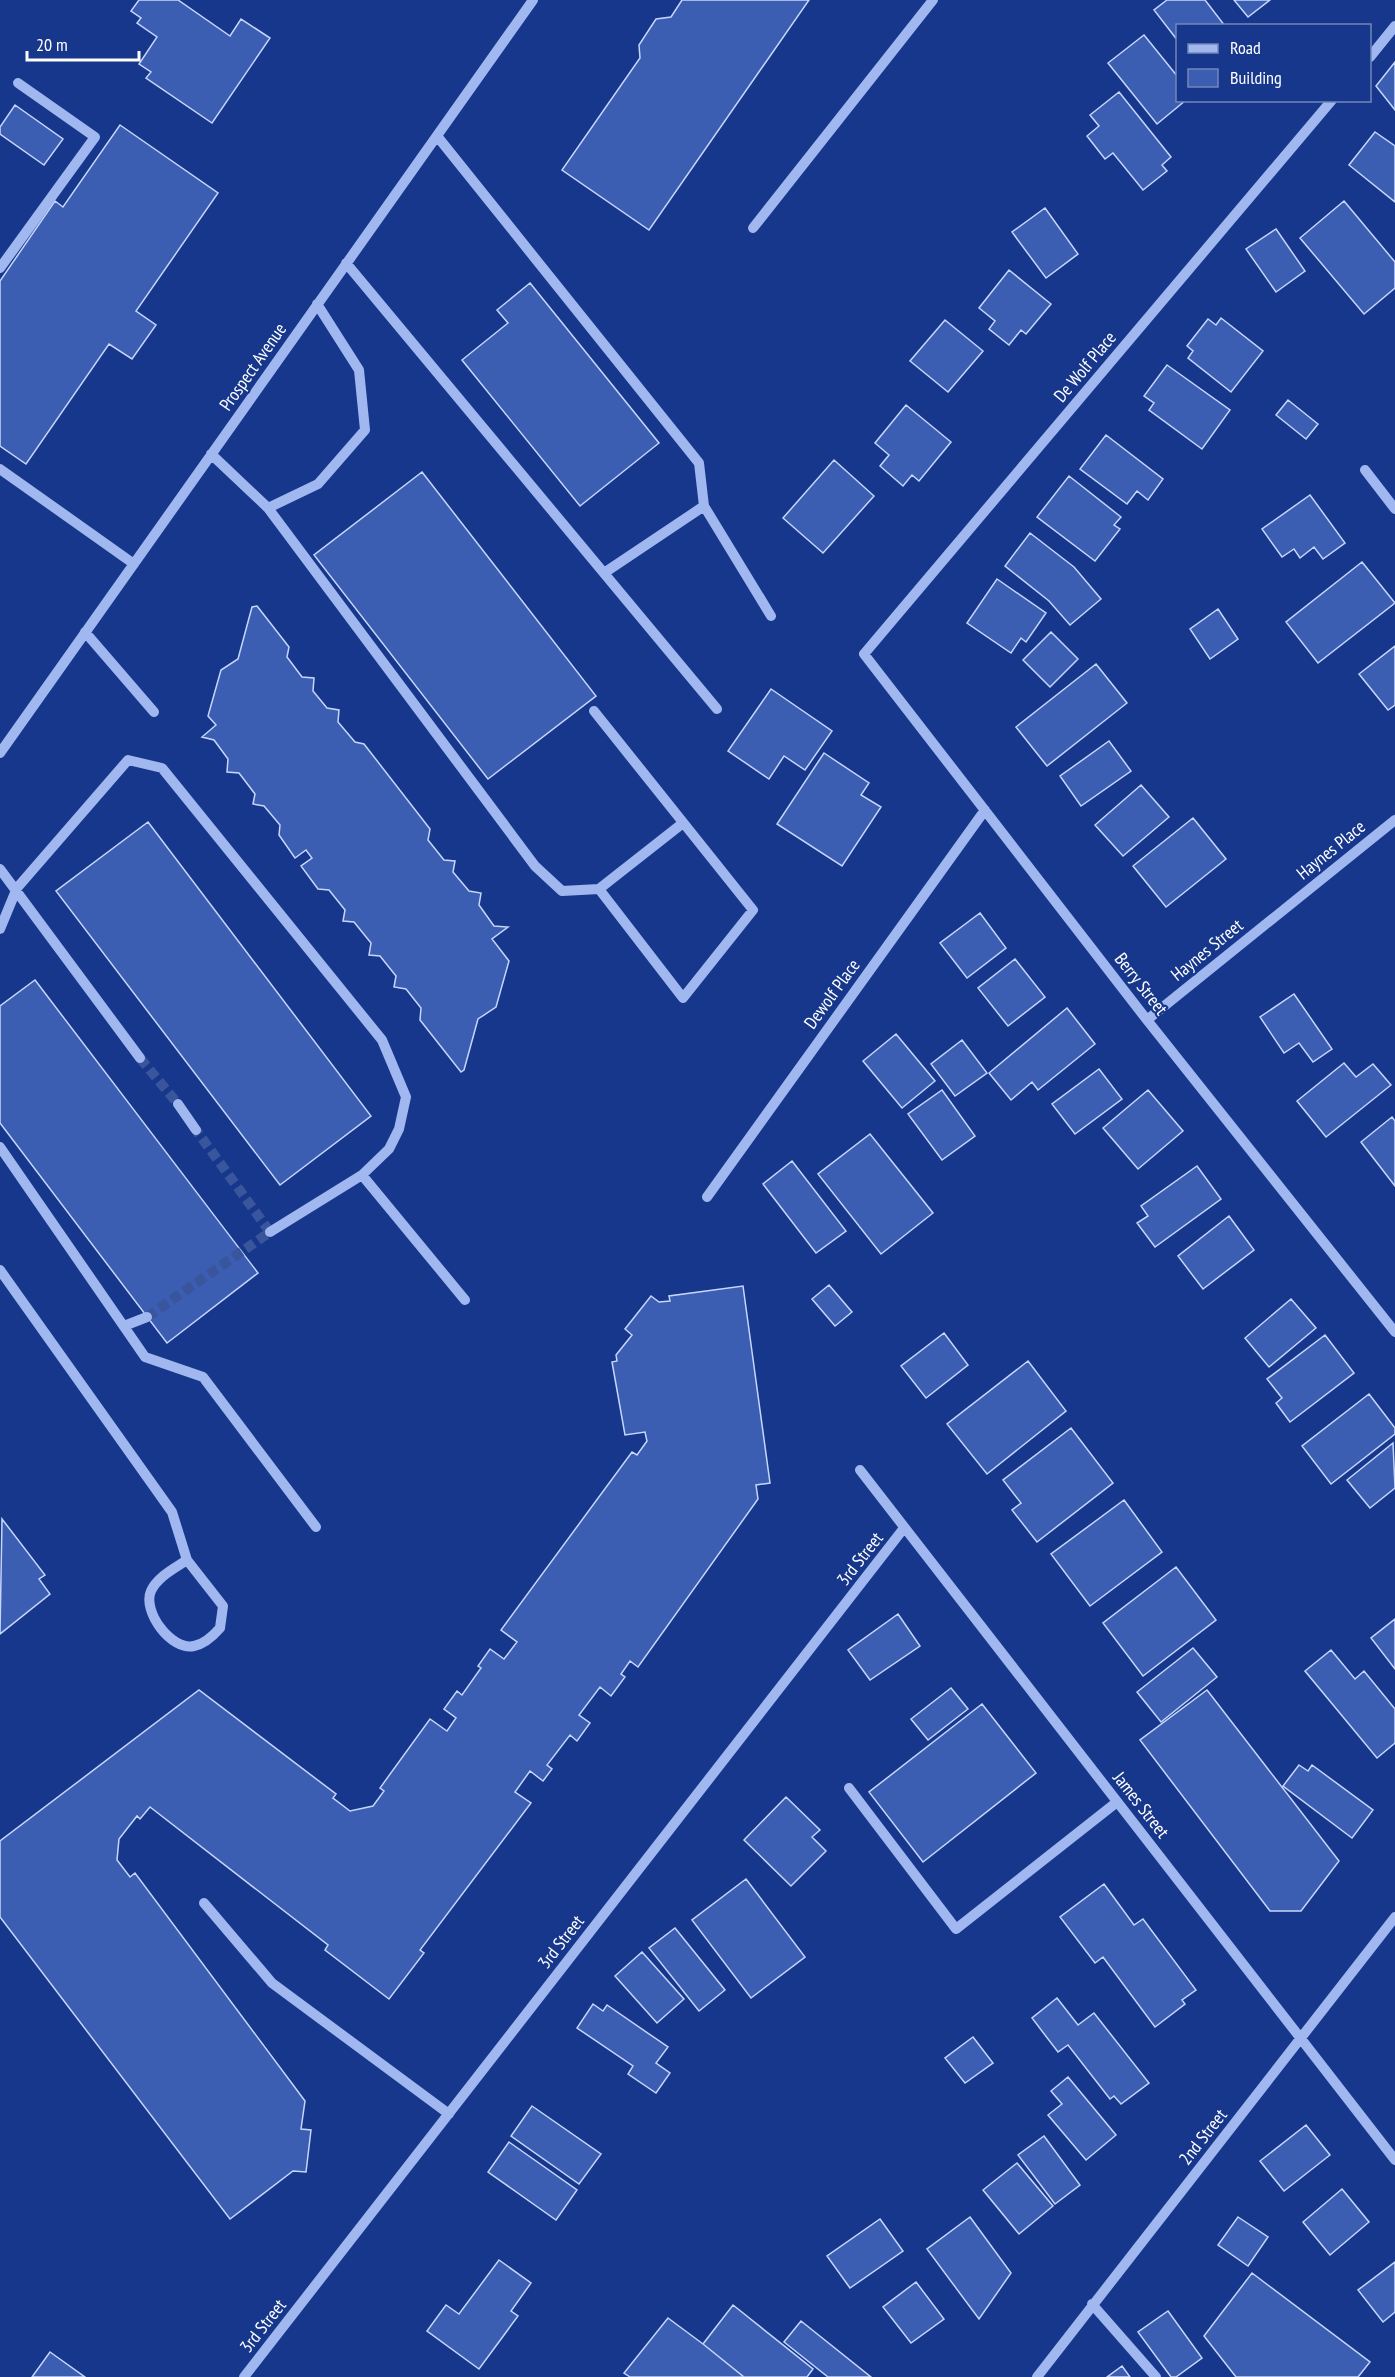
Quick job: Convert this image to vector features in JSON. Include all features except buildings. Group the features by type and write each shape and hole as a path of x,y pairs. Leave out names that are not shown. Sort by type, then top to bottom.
{"street":[{"name":"Prospect Avenue","path":"0,753 532,0"},
{"path":"753,228 933,0"},
{"path":"1371,56 1395,26"},
{"path":"0,268 95,137 18,83"},
{"name":"De Wolf Place","path":"864,654 1330,102"},
{"path":"437,136 699,463 704,506 771,616"},
{"path":"346,263 717,709"},
{"path":"268,508 318,484 364,430 359,370 317,304"},
{"path":"211,454 268,508 534,866 562,891 599,889 683,823"},
{"path":"0,469 134,564"},
{"path":"1365,470 1395,509"},
{"path":"604,573 704,506"},
{"path":"85,632 154,712"},
{"name":"Berry Street","path":"864,654 1147,1020 1395,1332"},
{"path":"594,711 753,910 683,998 599,889"},
{"path":"0,929 17,888 128,760 162,768 382,1040 406,1097 399,1129 389,1149 362,1175 270,1232"},
{"name":"Dewolf Place","path":"707,1197 985,810"},
{"name":"Haynes Place","path":"1288,906 1395,820"},
{"path":"0,869 17,888 140,1058"},
{"name":"Haynes Street","path":"1147,1020 1288,906"},
{"path":"178,1104 196,1130"},
{"path":"0,1147 145,1357 203,1377 316,1527"},
{"path":"362,1175 465,1300"},
{"path":"0,1270 172,1512 187,1560 223,1606 220,1628 201,1644 191,1647 171,1640 151,1612 149,1600 152,1590 159,1581 187,1560"},
{"path":"123,1326 147,1317"},
{"name":"James Street","path":"861,1470 1395,2160"},
{"name":"3rd Street","path":"244,2377 904,1528"},
{"path":"849,1788 956,1929 1117,1802"},
{"path":"204,1903 272,1983 449,2114"},
{"name":"2nd Street","path":"1037,2377 1395,1917"},
{"path":"1092,2304 1156,2377"}],"tunnel":[{"path":"140,1058 178,1104"},
{"path":"147,1317 270,1232 196,1130"}]}
